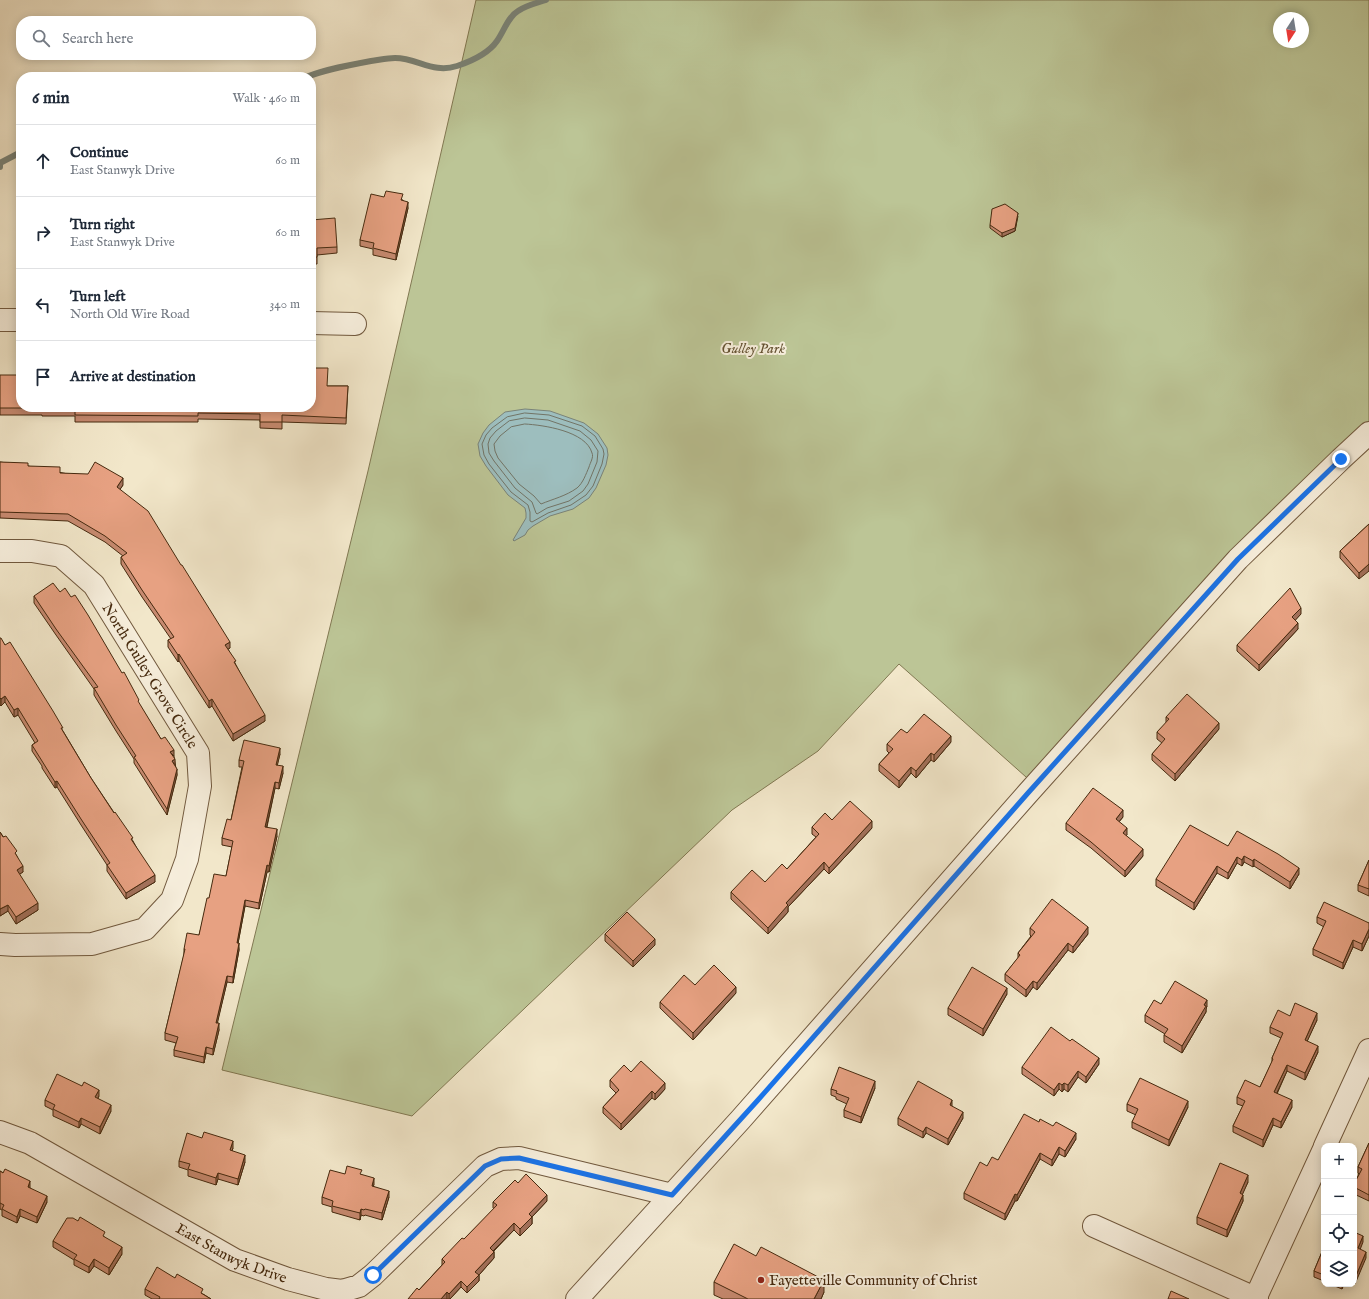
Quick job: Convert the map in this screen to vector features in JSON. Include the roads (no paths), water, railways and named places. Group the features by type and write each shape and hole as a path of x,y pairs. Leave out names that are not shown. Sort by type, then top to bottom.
{"street":[{"path":"0,320 16,320"},
{"path":"316,324 355,324"},
{"path":"577,1299 758,1100 1028,793 1233,565 1369,433"},
{"name":"North Gulley Grove Circle","path":"0,551 32,551 61,556 94,585 198,753 200,786 187,858 172,900 145,929 92,944 15,946 0,944"},
{"path":"1327,1143 1369,1050"},
{"name":"East Stanwyk Drive","path":"0,1132 30,1143 236,1260 288,1279 326,1289 342,1291 360,1286 485,1166 501,1159 519,1158 672,1195"},
{"path":"1094,1226 1256,1299 1321,1156"}],"water":[{"path":"525,409 550,411 584,423 598,434 607,448 608,455 606,465 596,488 589,498 573,509 550,516 533,526 525,535 514,541 513,540 526,518 525,508 508,495 486,466 480,456 478,444 489,425 505,412"}],"waterway":[{"path":"316,74 371,61 392,58 411,60 440,68 457,66 474,59 489,50 497,41 511,17 518,11 546,0"},
{"path":"0,167 0,163 16,155"}],"place":[{"name":"Fayetteville Community of Christ","path":"761,1280"}],"park label":[{"name":"Gulley Park","path":"753,348"}]}
